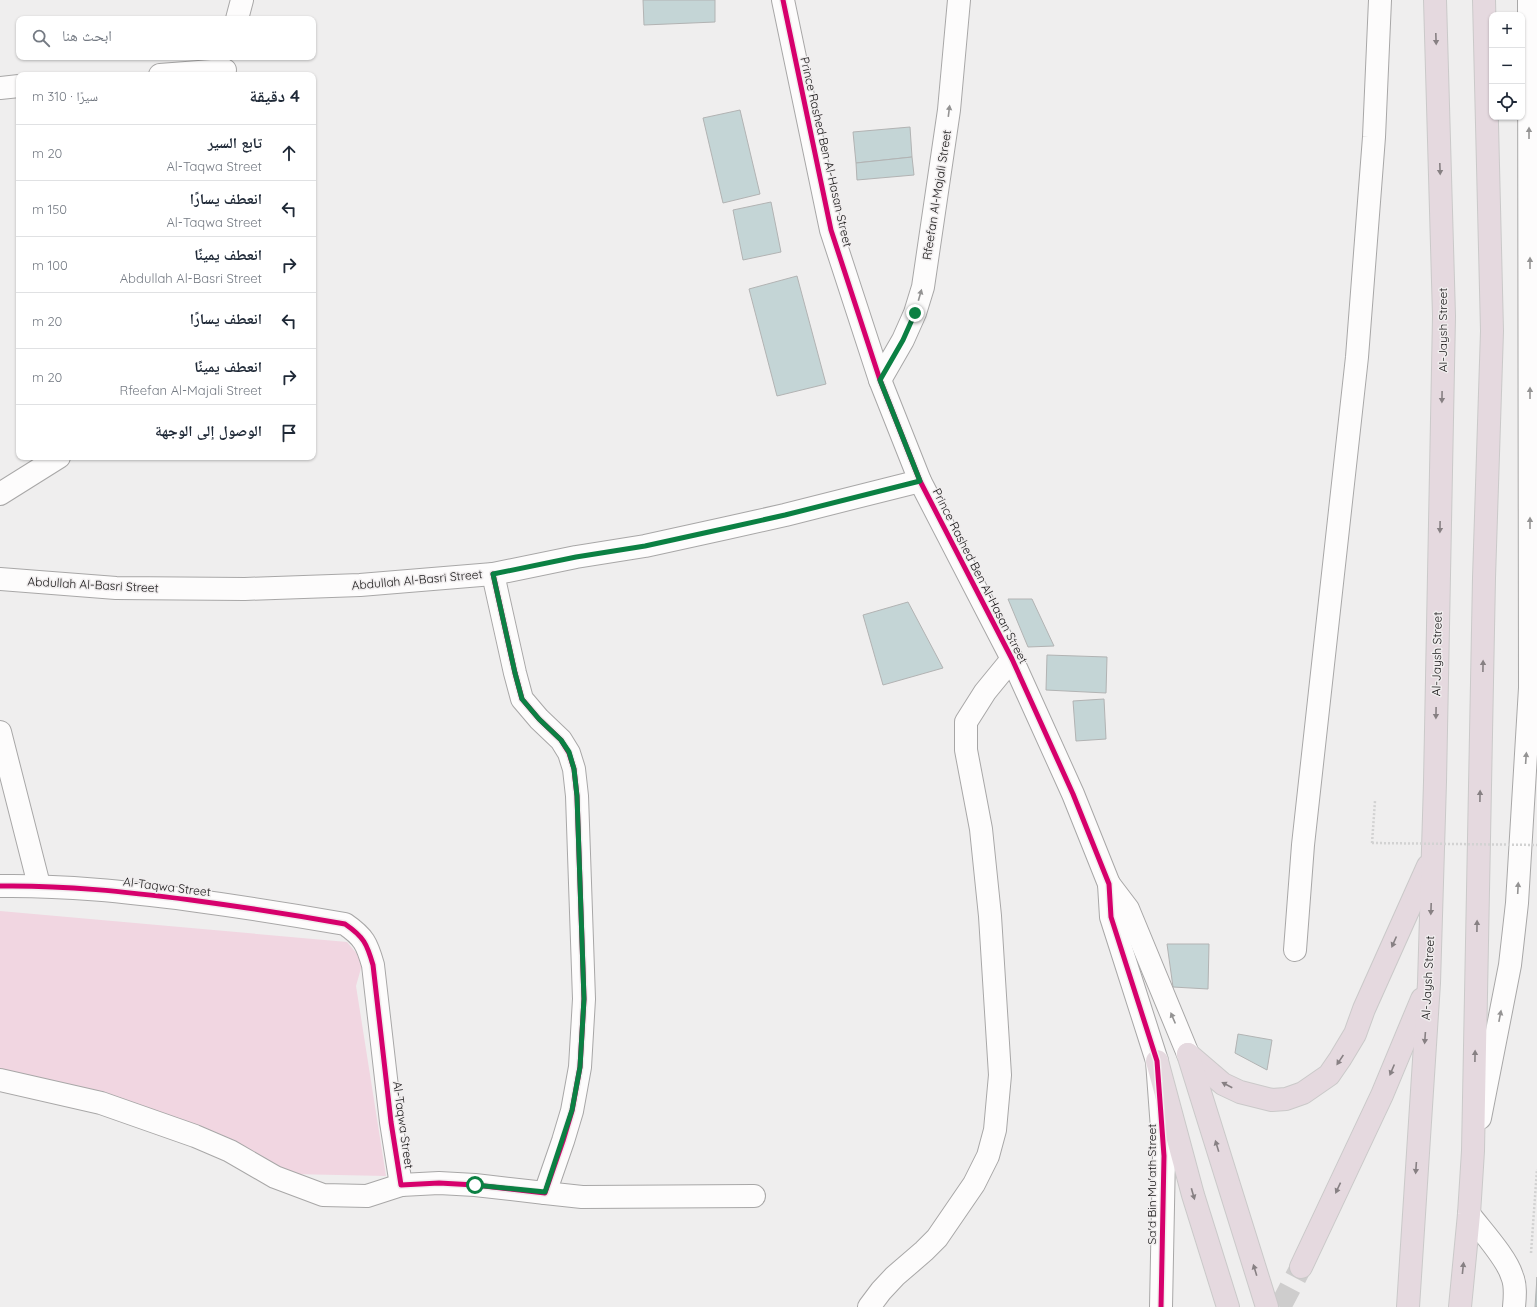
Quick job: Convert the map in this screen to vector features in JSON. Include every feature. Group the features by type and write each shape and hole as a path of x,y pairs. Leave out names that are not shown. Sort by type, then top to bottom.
{"highway":[{"name":"Al-Jaysh Street","path":"1408,1307 1429,983 1433,856 1444,316 1435,0"},
{"path":"1460,1307 1469,1214 1473,1151 1484,578 1492,331 1484,0"},
{"path":"1188,1054 1223,1084 1240,1092 1272,1100 1286,1099 1303,1094 1329,1075 1355,1034 1364,1009 1433,856"},
{"path":"1301,1268 1382,1095 1429,983"},
{"path":"1188,1054 1267,1307"},
{"path":"1157,1061 1193,1195 1228,1307"}],"street":[{"path":"238,16 242,0"},
{"name":"Prince Rashed Ben Al-Hasan Street","path":"783,0 831,230 880,380 920,481 1012,659 1073,794 1109,884 1128,909 1188,1054"},
{"name":"Rfeefan Al-Majali Street","path":"880,380 903,340 915,313 923,287 949,110 959,0"},
{"path":"1295,950 1304,838 1357,357 1374,137 1380,0"},
{"path":"1473,1151 1510,965 1517,903 1530,688 1529,0"},
{"path":"185,72 226,67"},
{"path":"0,88 16,86"},
{"path":"0,494 54,460"},
{"name":"Abdullah Al-Basri Street","path":"0,579 116,588 245,589 360,585 493,574 712,532 920,481"},
{"path":"493,574 522,699 539,719 561,740 569,752 574,769 576,790 584,999 580,1067 572,1110 545,1192"},
{"path":"869,1307 895,1276 937,1238 974,1184 988,1156 995,1130 1000,1075 990,916 981,829 966,750 966,722 984,692 1012,659"},
{"path":"0,732 39,885"},
{"name":"Prince Rashed Ben Al-Hasan Street","path":"1109,884 1112,917 1157,1061"},
{"name":"Al-Taqwa Street","path":"0,886 39,885 130,892 345,924 356,931 368,945 373,965 391,1122 401,1186 439,1183 468,1184 505,1187 582,1197 754,1196"},
{"name":"Sa'd Bin Mu'ath Street","path":"1157,1061 1164,1156 1161,1307"},
{"path":"0,1080 101,1102 195,1136 230,1151 275,1177 323,1196 367,1196 401,1186"},
{"path":"1469,1214 1505,1262 1513,1276 1515,1292 1514,1307"}],"path":[{"path":"1375,801 1372,843 1537,844"},
{"path":"1531,1254 1537,1169"}],"shaded area":[{"path":"0,911 347,942 363,961 356,986 386,1176 291,1174 83,1104 0,1088"}],"building":[{"path":"643,0 715,0 715,22 644,25"},
{"path":"740,110 760,194 723,203 703,118"},
{"path":"910,127 912,157 856,163 853,132"},
{"path":"912,157 914,175 857,180 856,163"},
{"path":"771,202 781,252 743,260 733,210"},
{"path":"797,276 826,384 777,396 749,289"},
{"path":"1008,599 1032,599 1054,646 1028,647"},
{"path":"908,602 943,668 883,685 863,615"},
{"path":"1047,655 1107,657 1106,693 1046,690"},
{"path":"1104,699 1106,739 1076,741 1073,701"},
{"path":"1167,944 1209,944 1208,989 1173,987"},
{"path":"1238,1034 1272,1040 1267,1070 1235,1053"},
{"path":"1537,1277 1537,1307 1535,1307"}],"tunnel":[{"path":"1280,1307 1301,1267"}],"cycle path":[{"path":"783,0 831,230 880,380 920,481 1012,659 1073,794 1109,884 1111,917 1157,1061 1164,1156 1161,1307"},
{"path":"0,886 72,888 144,894 230,905 345,924 361,937 367,946 373,965 391,1122 401,1185 439,1183 475,1185 545,1193 572,1111 580,1067 584,999 577,796 574,769 569,753 561,740 539,719 522,699 493,574"}],"route":[{"path":"475,1185 545,1192 572,1110 580,1067 584,999 577,796 574,769 569,752 561,740 539,719 522,699 493,574 576,557 645,546 785,515 920,481 880,380 903,340 915,313"}]}
